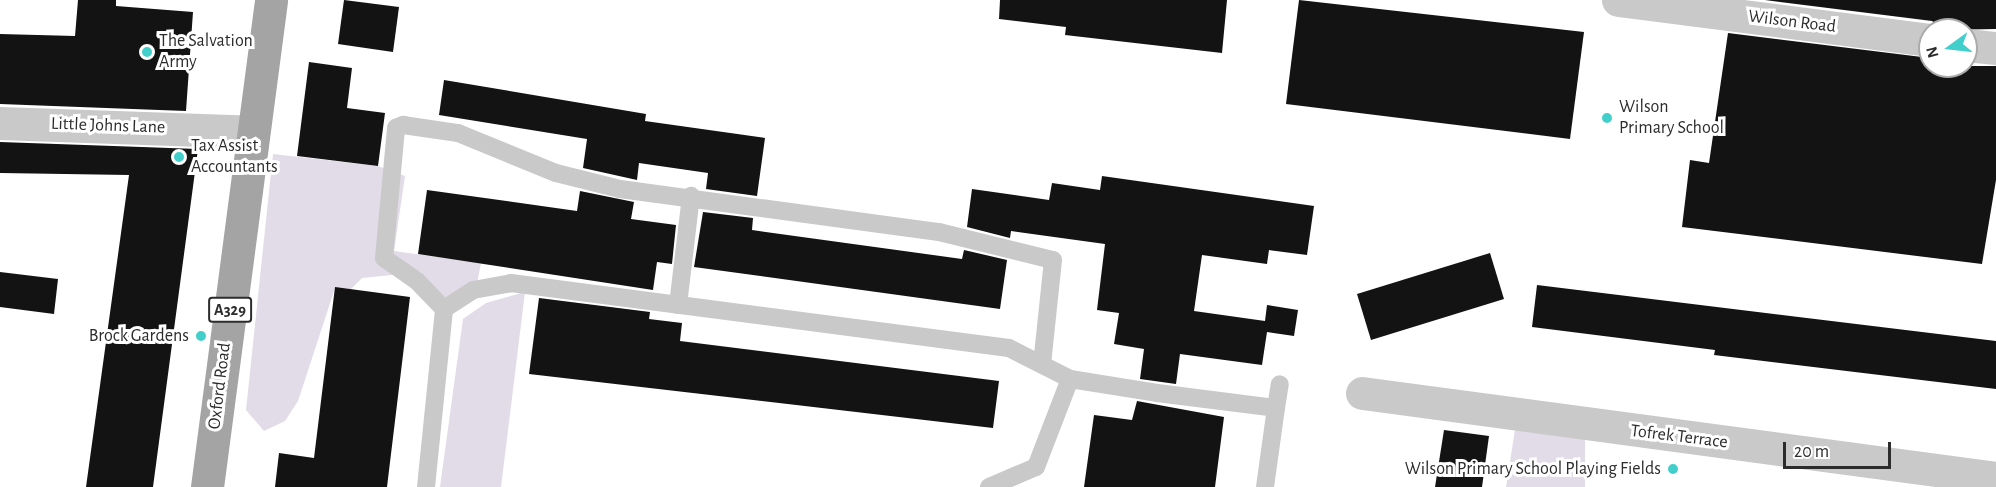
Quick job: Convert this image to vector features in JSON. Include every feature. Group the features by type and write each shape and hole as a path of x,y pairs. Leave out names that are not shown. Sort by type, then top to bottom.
{"main road":[{"name":"Oxford Road","path":"207,487 271,0"}],"street":[{"name":"Wilson Road","path":"1618,0 1918,38"},
{"path":"1978,46 1996,48"},
{"name":"Little Johns Lane","path":"0,123 252,132"},
{"name":"Tofrek Terrace","path":"1362,393 1996,478"}],"lane":[{"path":"426,487 444,309 417,281 384,258 396,128 458,133 556,173 620,189 691,196 939,232 1053,260 1042,364"},
{"path":"678,305 691,196"},
{"path":"444,309 473,290 511,283 1009,348 1070,379 1276,408"},
{"path":"989,487 1036,467 1070,379"},
{"path":"1265,487 1280,384"}],"shaded area":[{"path":"273,154 378,166 405,176 394,251 481,263 474,299 434,310 421,272 362,278 351,289 335,288 298,401 285,421 264,431 246,410"},
{"path":"525,292 501,487 440,487 463,319 486,303"},
{"path":"1517,417 1585,425 1585,487 1506,487"}],"building":[{"path":"78,0 116,0 116,6 193,12 186,111 0,104 0,34 75,36"},
{"path":"344,0 399,7 393,52 338,44"},
{"path":"1000,0 1227,0 1222,53 1065,35 1066,27 999,19"},
{"path":"1299,0 1584,32 1570,139 1286,104"},
{"path":"1765,0 1996,0 1996,29 1978,29 1978,18 1918,19"},
{"path":"1728,33 1918,57 1918,78 1978,78 1978,66 1996,66 1996,180 1982,264 1682,227 1690,160 1709,163"},
{"path":"309,62 352,68 347,108 385,113 378,166 297,156"},
{"path":"444,80 646,114 645,121 765,138 757,196 706,189 708,173 639,163 637,180 583,168 587,139 439,115"},
{"path":"0,142 198,149 153,487 86,487 129,175 0,173"},
{"path":"1102,176 1314,206 1307,255 1269,250 1267,264 1202,255 1194,311 1265,321 1267,305 1298,310 1294,336 1267,332 1262,365 1180,354 1176,384 1140,379 1144,349 1114,344 1119,313 1097,310 1105,244 1011,231 1010,238 967,227 972,189 1049,200 1052,183 1100,190"},
{"path":"427,190 577,211 580,191 634,202 631,219 676,225 672,264 657,262 653,290 418,254"},
{"path":"703,212 753,218 752,230 962,259 964,250 1007,260 1000,309 694,267"},
{"path":"1490,253 1504,299 1371,340 1357,294"},
{"path":"0,272 58,279 54,314 0,307"},
{"path":"1537,285 1996,341 1996,389 1714,355 1715,350 1532,327"},
{"path":"335,287 410,297 387,487 275,487 279,453 314,458"},
{"path":"539,298 650,312 649,319 682,323 680,341 999,381 993,428 529,374"},
{"path":"1137,401 1224,417 1215,487 1084,487 1094,415 1132,420"},
{"path":"1444,430 1489,436 1482,487 1435,487"}],"place":[{"name":"The Salvation Army","path":"147,52"},
{"name":"Wilson Primary School","path":"1607,118"},
{"name":"Tax Assist Accountants","path":"179,157"},
{"name":"Brock Gardens","path":"201,336"},
{"name":"Wilson Primary School Playing Fields","path":"1673,469"}]}
